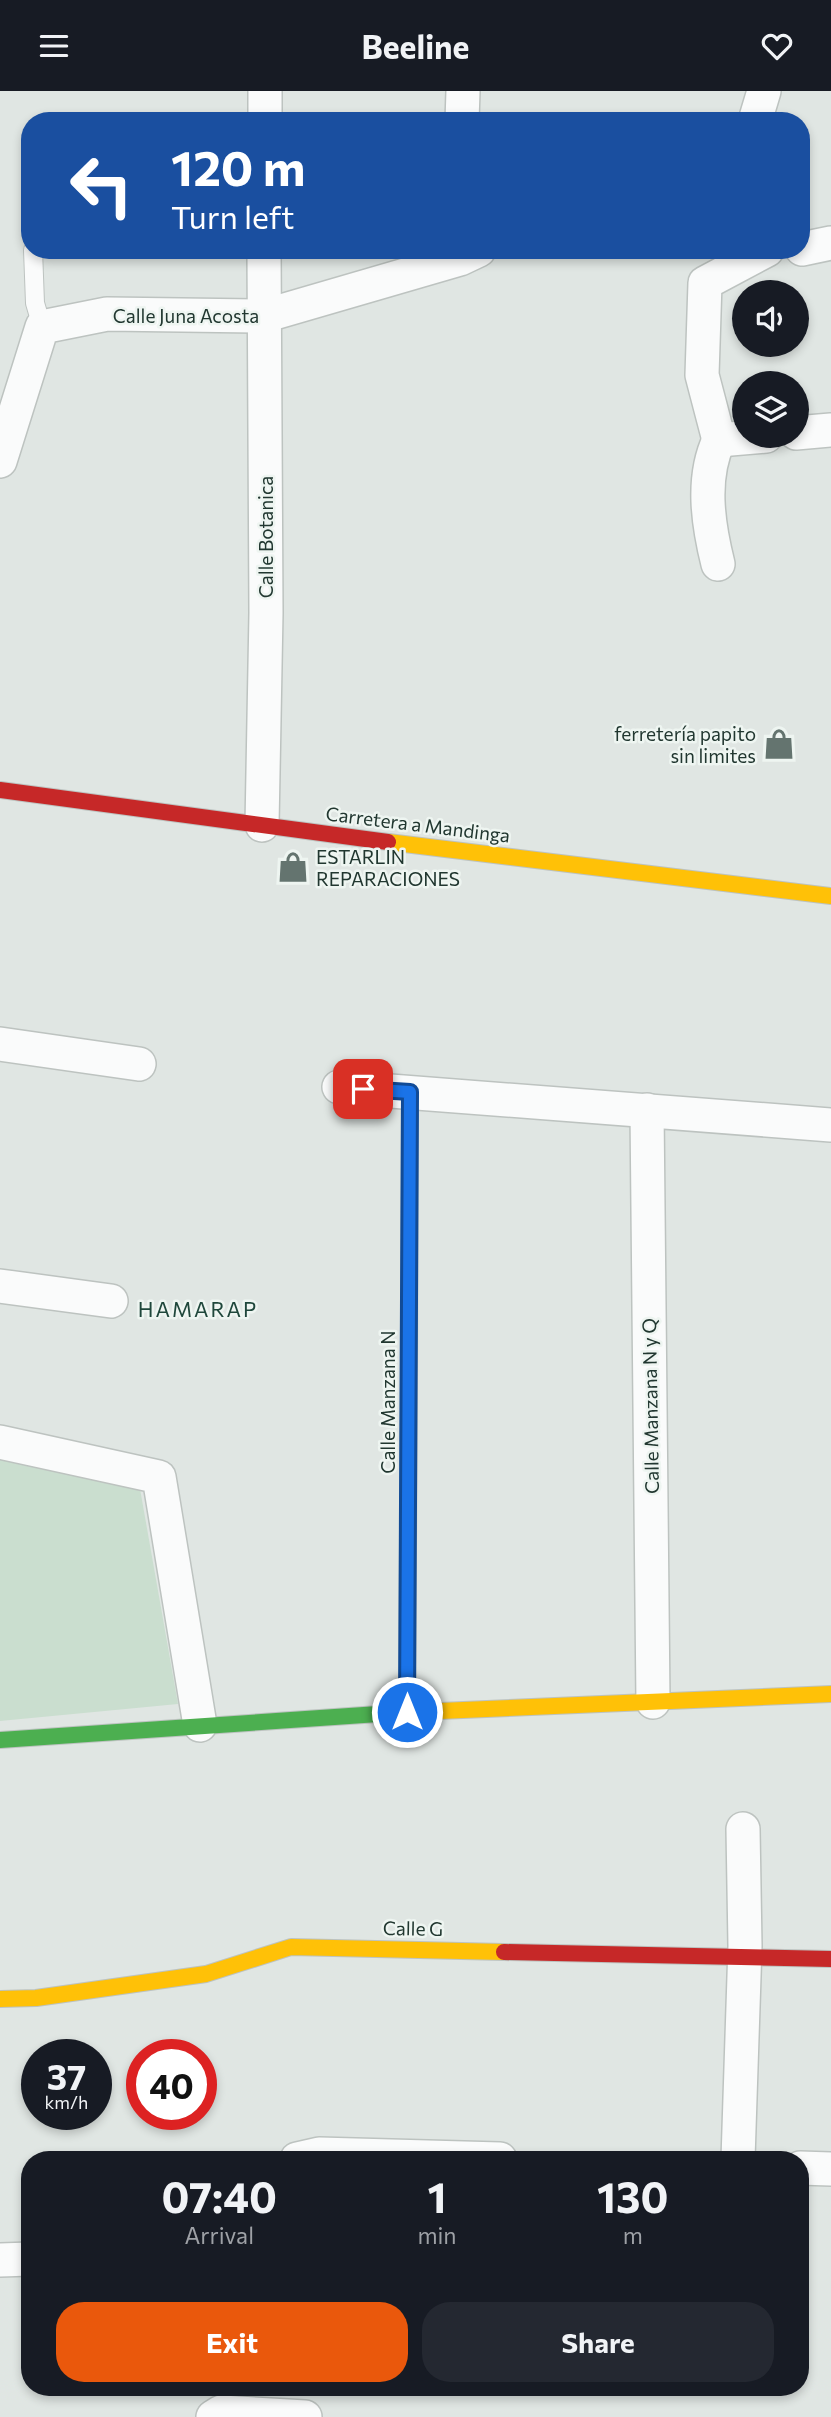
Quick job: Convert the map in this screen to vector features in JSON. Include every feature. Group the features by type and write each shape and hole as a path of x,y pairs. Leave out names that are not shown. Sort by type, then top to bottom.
{"street":[{"path":"265,91 265,112"},
{"path":"463,91 463,112"},
{"path":"758,112 764,91"},
{"path":"810,247 831,243"},
{"name":"Calle Botanica","path":"262,825 266,613 264,259"},
{"name":"Calle Juna Acosta","path":"37,342 107,314 264,316 447,259"},
{"path":"718,563 709,526 712,455 719,440 702,375 705,283 750,259"},
{"path":"0,461 37,342"},
{"path":"809,432 831,430"},
{"path":"719,440 732,439"},
{"name":"Carretera a Mandinga","path":"0,790 831,896"},
{"path":"0,1044 139,1064"},
{"path":"339,1087 831,1125"},
{"name":"Calle Manzana N","path":"407,1712 410,1092"},
{"name":"Calle Manzana N y Q","path":"647,1110 653,1702"},
{"path":"0,1286 111,1301"},
{"path":"0,1442 159,1477 200,1725"},
{"path":"0,1740 407,1712 831,1694"},
{"path":"738,2151 744,1956 743,1829"},
{"name":"Calle G","path":"0,1999 36,1998 206,1974 291,1947 831,1959"},
{"path":"809,2168 831,2169"},
{"path":"0,2260 21,2259"},
{"path":"213,2417 221,2412 305,2417"}],"lane":[{"path":"33,259 37,342"}],"green space":[{"path":"0,1457 139,1483 178,1704 0,1721"}],"traffic: fast":[{"path":"409,1382 410,1092"},
{"path":"0,1740 393,1713"}],"traffic: slow":[{"path":"388,842 831,896"},
{"path":"407,1712 409,1382"},
{"path":"393,1713 831,1694"},
{"path":"0,1999 36,1998 206,1974 291,1947 504,1952"}],"traffic: jam":[{"path":"0,790 388,842"},
{"path":"504,1952 831,1959"}],"place":[{"name":"ferretería papito sin limites","path":"779,744"},
{"name":"ESTARLIN REPARACIONES","path":"293,867"}],"district":[{"name":"HAMARAP","path":"198,1308"}],"route":[{"path":"363,1089 410,1092 407,1712"}]}
